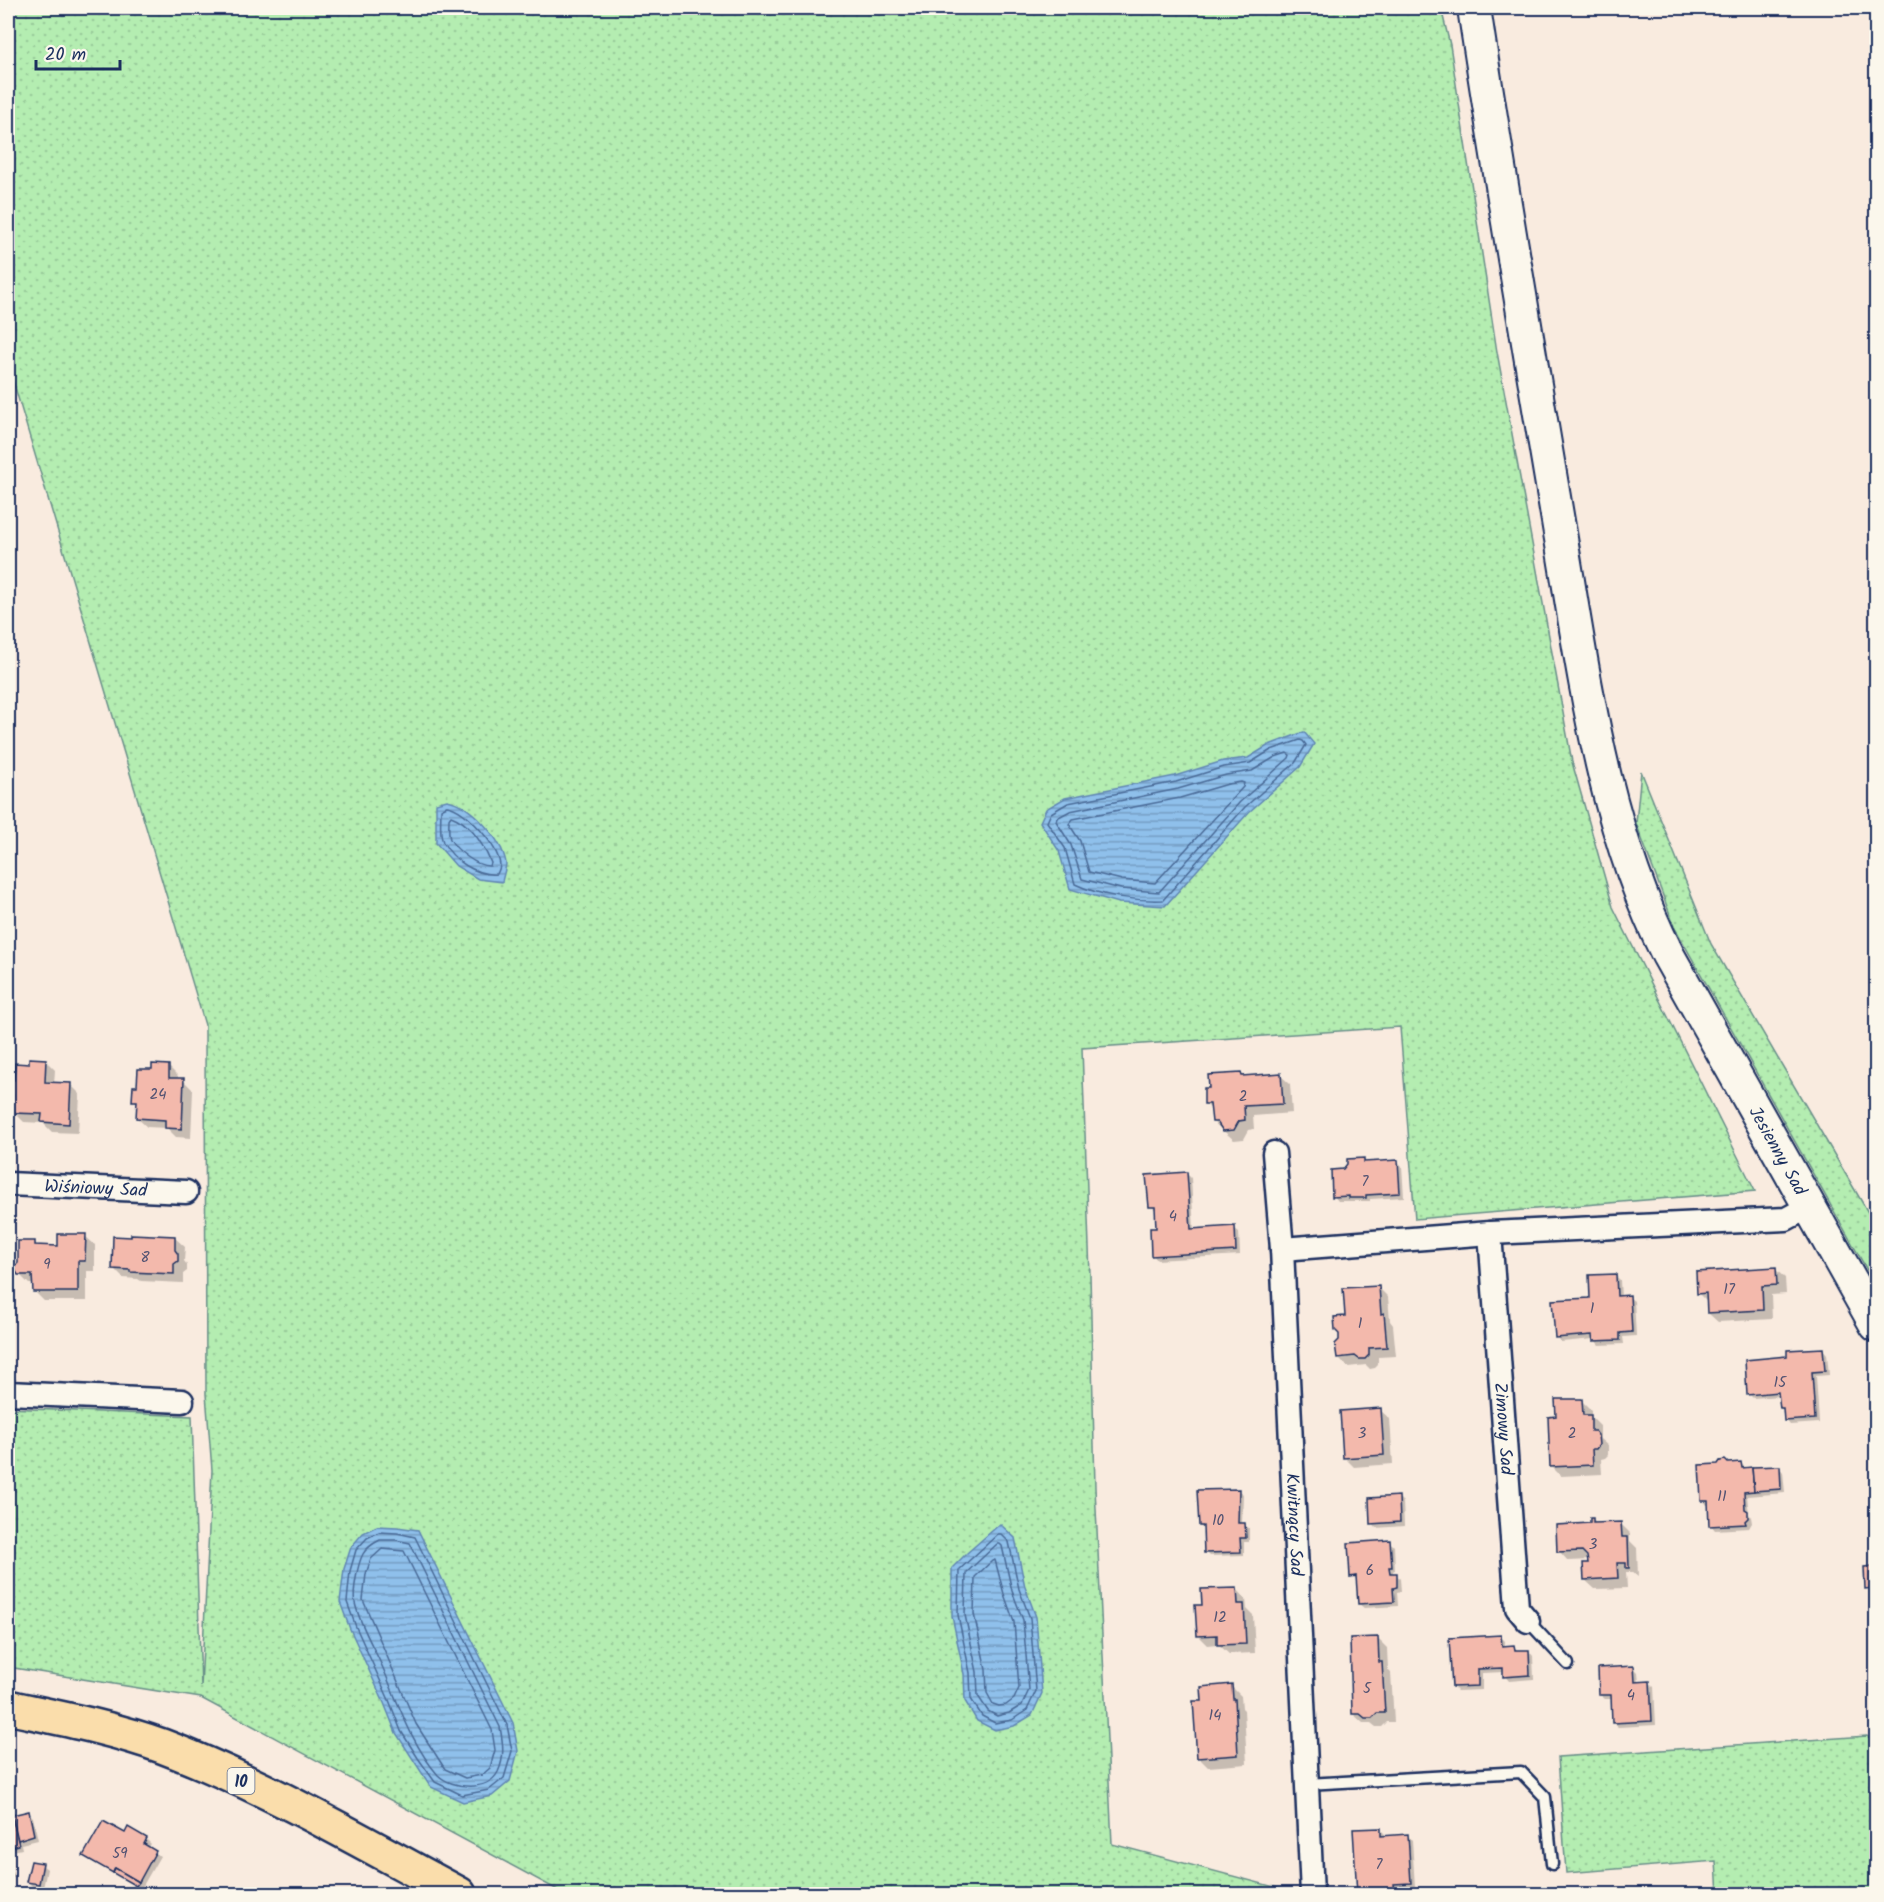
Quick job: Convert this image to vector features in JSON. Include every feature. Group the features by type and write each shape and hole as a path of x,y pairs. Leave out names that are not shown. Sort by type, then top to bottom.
{"main road":[{"name":"10","path":"8,1707 102,1728 163,1747 277,1797 459,1894"}],"street":[{"name":"Jesienny Sad","path":"1474,8 1520,299 1598,745 1614,815 1635,882 1654,927 1876,1325"},
{"name":"Kwitnący Sad","path":"1274,1153 1282,1249 1312,1894"},
{"name":"Wiśniowy Sad","path":"8,1184 186,1192"},
{"path":"1282,1249 1490,1233 1786,1219 1810,1206"},
{"name":"Zimowy Sad","path":"1490,1233 1517,1608 1528,1621"},
{"path":"8,1393 182,1401"}],"lane":[{"path":"1528,1621 1568,1664"},
{"path":"1307,1784 1521,1772 1545,1797 1552,1864"}],"green space":[{"path":"8,8 1441,8 1450,45 1497,352 1572,762 1613,907 1755,1191 1415,1219 1400,1027 1082,1048 1095,1488 1112,1844 1289,1891 1289,1894 565,1894 201,1698 8,1667 8,1408 192,1416 201,1687 212,1470 206,1394 205,1025 8,364"},
{"path":"1641,771 1711,944 1876,1226 1876,1286 1675,928 1636,823"},
{"path":"1867,1736 1876,1742 1876,1894 1718,1894 1716,1861 1566,1873 1558,1757"}],"water":[{"path":"1304,732 1314,744 1300,767 1249,812 1165,906 1119,903 1070,889 1059,851 1040,822 1046,809 1065,798 1175,776 1223,761 1248,758 1269,745"},
{"path":"447,800 475,815 492,834 506,863 502,882 478,879 456,866 436,843 436,803"},
{"path":"1000,1524 1015,1538 1025,1587 1036,1617 1042,1693 1032,1715 1014,1726 995,1730 977,1721 965,1701 964,1674 952,1616 952,1568"},
{"path":"377,1526 418,1530 513,1723 518,1751 510,1781 492,1796 463,1802 431,1787 396,1733 350,1629 340,1602 344,1569 351,1547 363,1533"}],"building":[{"path":"29,1058 46,1059 45,1082 71,1083 69,1124 41,1122 42,1114 12,1113 13,1095 9,1095 9,1080 14,1080 15,1063 29,1064"},
{"path":"152,1064 169,1065 169,1078 184,1078 182,1129 165,1128 165,1120 136,1118 137,1101 132,1101 133,1086 137,1086 138,1069 152,1069"},
{"path":"1241,1073 1242,1076 1281,1073 1283,1104 1244,1106 1245,1120 1239,1121 1234,1130 1223,1131 1217,1122 1212,1122 1210,1104 1204,1104 1204,1088 1209,1088 1208,1075"},
{"path":"1364,1158 1364,1162 1398,1160 1400,1193 1366,1195 1366,1198 1332,1197 1331,1170 1343,1169 1347,1164 1347,1159"},
{"path":"1187,1172 1191,1229 1235,1226 1236,1251 1151,1256 1150,1228 1156,1228 1155,1207 1149,1207 1146,1175"},
{"path":"58,1234 86,1234 85,1261 78,1261 78,1292 33,1292 32,1275 18,1275 15,1270 18,1263 18,1241 35,1241 35,1245 58,1246"},
{"path":"131,1234 175,1236 178,1261 174,1264 174,1274 112,1269 113,1236 131,1237"},
{"path":"1776,1267 1777,1285 1762,1286 1763,1310 1707,1313 1706,1293 1697,1294 1696,1272"},
{"path":"1616,1274 1617,1296 1630,1295 1632,1332 1620,1333 1620,1340 1593,1341 1592,1335 1555,1338 1552,1300 1590,1298 1589,1275"},
{"path":"1379,1286 1387,1347 1369,1348 1369,1355 1365,1359 1355,1356 1337,1358 1335,1344 1339,1340 1339,1334 1335,1330 1334,1317 1345,1316 1343,1288"},
{"path":"1823,1348 1825,1371 1812,1372 1815,1419 1784,1421 1778,1392 1747,1395 1745,1360 1787,1356 1787,1350"},
{"path":"1555,1399 1582,1399 1583,1415 1591,1415 1591,1431 1595,1431 1598,1435 1599,1445 1596,1449 1592,1449 1593,1465 1550,1467 1548,1417 1556,1416"},
{"path":"1381,1408 1384,1455 1343,1458 1340,1411"},
{"path":"1725,1460 1728,1463 1741,1462 1742,1468 1752,1467 1754,1491 1744,1492 1748,1518 1745,1521 1746,1524 1709,1526 1708,1501 1701,1501 1699,1465 1718,1464"},
{"path":"1780,1466 1781,1489 1754,1491 1752,1467"},
{"path":"1239,1489 1238,1523 1245,1523 1246,1538 1240,1538 1241,1552 1204,1553 1203,1526 1199,1526 1197,1490"},
{"path":"1399,1496 1400,1522 1370,1524 1369,1498"},
{"path":"1590,1518 1593,1518 1593,1523 1621,1522 1622,1537 1628,1537 1629,1568 1626,1568 1626,1563 1617,1563 1618,1578 1584,1580 1583,1563 1588,1563 1587,1556 1582,1551 1557,1552 1556,1525 1590,1523"},
{"path":"1390,1540 1392,1567 1389,1567 1390,1573 1397,1573 1397,1587 1393,1588 1394,1602 1358,1604 1356,1576 1350,1577 1348,1543"},
{"path":"1876,1566 1876,1608 1874,1608 1873,1588 1865,1589 1864,1567"},
{"path":"1237,1588 1238,1604 1244,1604 1246,1644 1217,1645 1217,1635 1197,1636 1195,1605 1202,1605 1201,1589"},
{"path":"1501,1635 1502,1646 1514,1645 1515,1650 1529,1650 1530,1675 1503,1677 1503,1668 1478,1669 1478,1686 1452,1687 1449,1638"},
{"path":"1378,1637 1385,1713 1377,1713 1372,1718 1365,1718 1360,1714 1352,1714 1350,1638"},
{"path":"1634,1666 1635,1682 1650,1681 1652,1721 1612,1723 1611,1695 1599,1695 1598,1668"},
{"path":"1232,1684 1238,1755 1197,1758 1193,1701 1202,1701 1201,1687"},
{"path":"8,1808 10,1808 19,1845 8,1848"},
{"path":"29,1811 34,1835 18,1840 12,1815"},
{"path":"103,1821 125,1833 128,1827 147,1838 144,1844 156,1851 139,1882 115,1868 113,1873 83,1856"},
{"path":"1381,1828 1381,1836 1408,1834 1411,1883 1394,1884 1395,1894 1357,1894 1353,1829"},
{"path":"31,1861 43,1863 39,1884 26,1882"},
{"path":"115,1868 139,1882 136,1886 113,1873"},
{"path":"1646,1890 1646,1894 1591,1894"}]}
